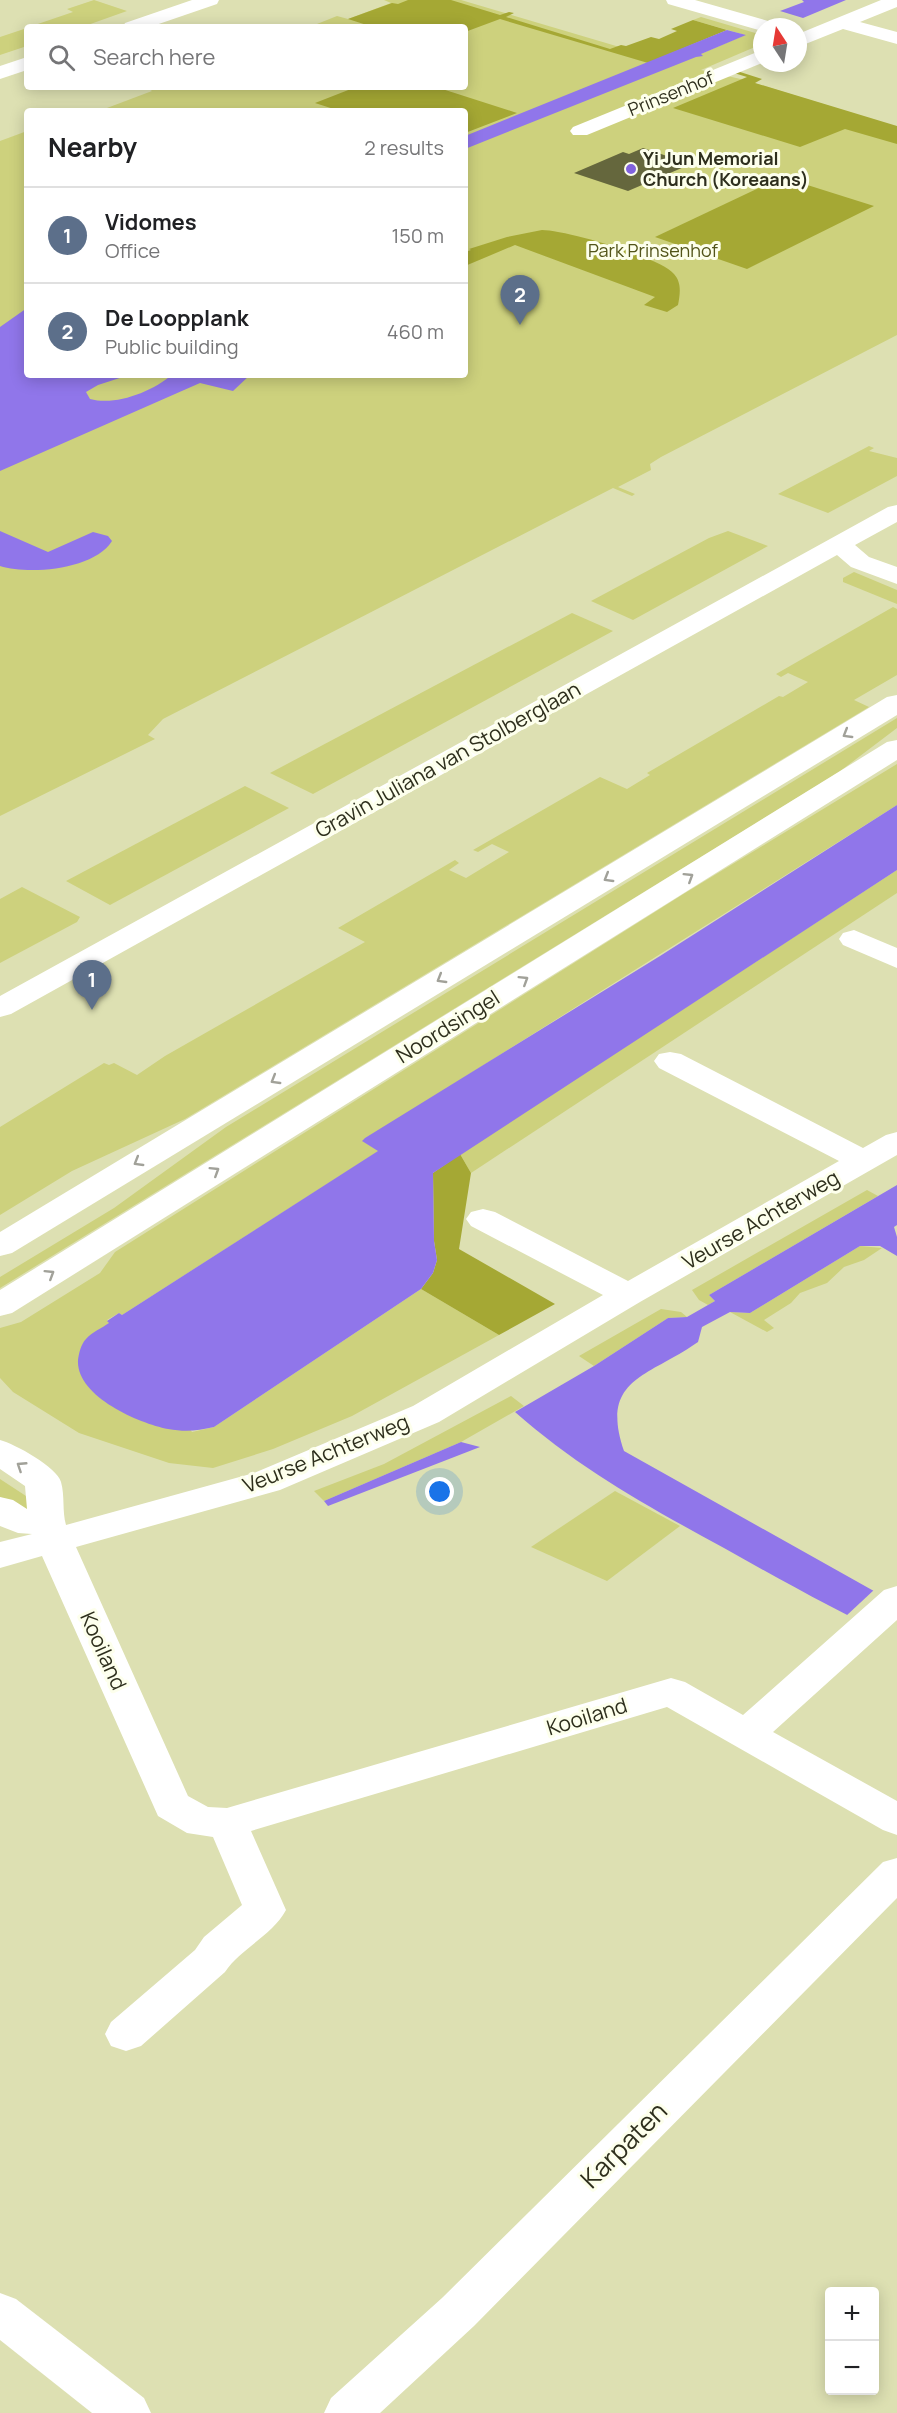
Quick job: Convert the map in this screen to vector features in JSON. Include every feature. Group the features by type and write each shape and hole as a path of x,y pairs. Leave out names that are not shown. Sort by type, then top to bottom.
{"street":[{"path":"141,24 210,0"},
{"path":"675,0 753,23"},
{"path":"807,35 897,0"},
{"path":"842,22 897,38"},
{"name":"Prinsenhof","path":"580,131 753,60"},
{"path":"0,73 24,64"},
{"name":"Gravin Juliana van Stolberglaan","path":"0,1008 897,512"},
{"path":"839,544 879,551 897,558"},
{"path":"839,544 860,562 897,576"},
{"name":"Noordsingel","path":"0,1246 897,703"},
{"name":"Noordsingel","path":"0,1305 897,748"},
{"path":"854,939 897,959"},
{"name":"Veurse Achterweg","path":"670,1061 863,1161"},
{"name":"Veurse Achterweg","path":"0,1555 50,1531 267,1482 426,1413 897,1142"},
{"path":"483,1219 628,1295"},
{"path":"0,1452 44,1481 50,1531 18,1521 0,1509"},
{"name":"Kooiland","path":"50,1531 172,1806 201,1822 227,1823 671,1692 897,1820"},
{"path":"746,1734 897,1599"},
{"path":"126,2034 210,1961 219,1948 265,1910 227,1823"},
{"name":"Karpaten","path":"348,2413 458,2312 897,1873"},
{"path":"0,2313 127,2413"}],"green space":[{"path":"94,0 127,11 90,24 38,24 73,12 67,9"},
{"name":"Park Prinsenhof","path":"384,0 461,0 677,64 745,35 693,20 701,17 753,32 753,48 701,70 745,80 897,127 897,335 661,457 650,464 651,470 618,487 635,494 632,496 613,488 163,719 148,735 155,739 0,816 0,141 24,132 24,378 468,378 468,108 107,108 152,91 150,90 468,90 468,24 317,24 337,16 348,19 391,3"},
{"path":"24,29 24,47 0,55 0,37"},
{"path":"869,446 874,448 869,451 897,458 897,476 828,513 778,494"},
{"path":"728,531 768,546 633,620 591,601 709,538"},
{"path":"854,572 897,590 897,604 843,582 843,578"},
{"path":"893,607 897,609 897,675 854,700 869,707 185,1119 72,1171 0,1215 0,1127 104,1063 109,1065 114,1063 137,1075 165,1056 365,942 338,928 455,860 459,863 449,870 466,878 509,852 492,844 478,852 473,850 600,777 627,789 650,775 647,773 779,696 783,697 808,682 788,673 781,677 776,674"},
{"path":"572,613 613,631 313,794 270,773"},
{"path":"897,718 897,728 839,772 0,1288 0,1277 114,1208 226,1127"},
{"path":"897,764 897,805 363,1141 379,1151 122,1315 119,1313 107,1320 192,1432 214,1427 421,1289 499,1335 352,1416 273,1449 213,1468 169,1463 79,1433 13,1392 0,1378 0,1328 21,1322 100,1273 115,1252 685,893"},
{"path":"245,786 289,808 110,905 66,881"},
{"path":"897,870 897,893 471,1173 460,1154"},
{"path":"22,887 80,917 77,922 0,963 0,899"},
{"path":"867,1190 878,1196 709,1295 715,1301 708,1305 699,1300 692,1290"},
{"path":"860,1246 882,1248 864,1260 844,1267 827,1283 800,1293 791,1303 764,1320 774,1328 767,1332 730,1312 750,1313"},
{"path":"661,1309 681,1312 687,1317 668,1318 594,1366 579,1356"},
{"path":"511,1396 524,1406 461,1442 324,1501 314,1491 384,1464"},
{"path":"0,1479 26,1496 33,1508 31,1513 0,1497"},
{"path":"615,1491 680,1526 607,1581 531,1547"}],"shaded area":[{"path":"408,0 451,0 500,15 514,13 506,17 610,49 651,37 659,39 677,31 671,29 693,20 727,30 648,63 500,19 468,31 468,24 364,24 348,19 392,3 398,4"},
{"path":"802,0 846,0 803,18 780,11 804,2"},
{"path":"727,30 746,35 701,54 703,56 468,148 468,135"},
{"path":"737,71 762,79 755,83 897,126 897,144 845,129 800,147 673,108 747,77 734,73"},
{"path":"348,90 445,90 517,113 468,132 468,108 331,108 315,103"},
{"path":"782,177 874,206 747,269 655,237"},
{"path":"542,230 554,231 611,246 651,260 674,274 679,285 678,305 667,312 644,305 655,297 515,245 468,265 468,251 471,250 469,249 507,237"},
{"path":"24,310 24,378 120,378 98,385 86,392 90,399 111,401 122,399 144,392 168,378 247,378 233,391 200,383 0,471 0,327"},
{"path":"0,531 48,552 93,532 108,536 112,541 103,551 76,564 43,570 12,569 0,566"},
{"path":"897,805 897,870 433,1173 434,1241 437,1260 433,1273 421,1289 214,1427 186,1431 155,1426 111,1406 87,1385 80,1373 78,1360 80,1349 88,1337 109,1323 107,1321 119,1313 122,1315 378,1151 362,1141 365,1138 660,956"},
{"path":"460,1154 471,1173 459,1249 555,1304 499,1335 421,1289 433,1273 437,1260 434,1241 433,1173"},
{"path":"897,1185 897,1225 894,1227 897,1237 897,1256 880,1246 860,1246 750,1313 730,1312 702,1327 698,1342 633,1382 618,1408 618,1427 624,1451 897,1604 897,1639 810,1595 641,1502 565,1452 515,1412 594,1366 668,1318 687,1317 715,1301 709,1295"},
{"path":"461,1442 480,1447 328,1506 324,1501"}],"pier":[{"path":"875,1589 897,1600 897,1642 846,1616"}],"building":[{"name":"Yi Jun Memorial Church (Koreaans)","path":"643,148 691,164 628,191 574,173 623,152 629,154"}],"place":[{"name":"Yi Jun Memorial Church (Koreaans)","path":"631,169"},
{"name":"De Loopplank","path":"520,325"},
{"name":"Vidomes","path":"92,1010"}]}
